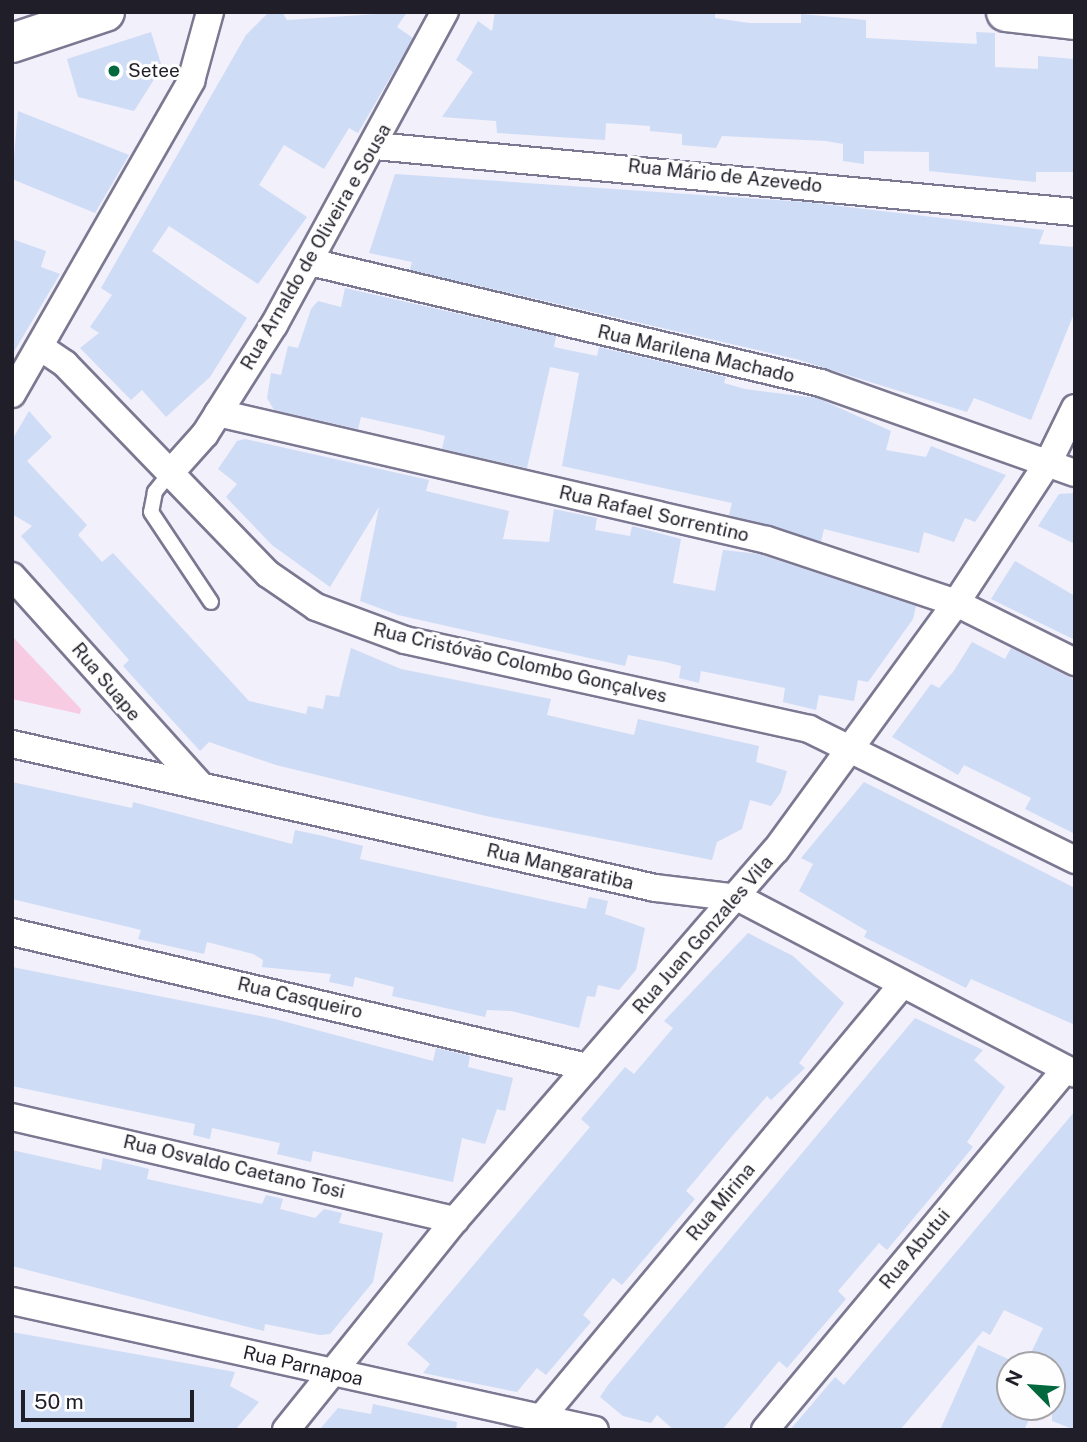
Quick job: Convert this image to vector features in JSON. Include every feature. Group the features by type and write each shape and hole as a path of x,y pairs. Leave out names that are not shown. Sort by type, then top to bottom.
{"street":[{"path":"12,43 105,12"},
{"path":"12,394 191,81 210,12"},
{"name":"Rua Arnaldo de Oliveira e Sousa","path":"171,472 218,413 310,262 445,12"},
{"path":"1006,12 1075,20"},
{"name":"Rua Mário de Azevedo","path":"375,146 1075,212"},
{"name":"Rua Marilena Machado","path":"310,262 821,383 1049,461 1075,473"},
{"name":"Rua Cristóvão Colombo Gonçalves","path":"40,347 65,364 268,574 357,625 809,729 855,748 1075,860"},
{"name":"Rua Juan Gonzales Vila","path":"286,1430 455,1220 739,898 855,748 956,603 1049,461 1075,408"},
{"name":"Rua Rafael Sorrentino","path":"218,413 767,540 956,603 1075,662"},
{"name":"Rua Suape","path":"12,576 202,787"},
{"name":"Rua Mangaratiba","path":"12,744 655,888 739,898 901,986 1070,1072"},
{"name":"Rua Casqueiro","path":"12,932 587,1068"},
{"name":"Rua Mirina","path":"541,1418 901,986"},
{"name":"Rua Abutui","path":"765,1430 1070,1072"},
{"name":"Rua Osvaldo Caetano Tosi","path":"12,1117 455,1220"},
{"name":"Rua Parnapoa","path":"12,1301 595,1430"}],"lane":[{"path":"171,472 155,492 151,512 211,601"}],"shaded area":[{"path":"12,636 81,709 80,714 12,699"}],"building":[{"path":"269,12 282,12 287,20 407,12 397,27 413,38 358,133 349,128 324,169 284,145 259,185 307,217 258,284 169,226 152,251 247,318 210,377 166,417 142,390 131,400 80,348 99,333 90,327 112,295 101,288 246,35"},
{"path":"495,12 715,12 715,18 749,23 801,23 801,14 866,20 866,38 977,44 976,32 995,33 995,67 1038,69 1038,56 1075,59 1075,172 1036,172 1036,182 929,171 929,152 864,151 864,164 843,161 843,144 826,141 722,136 716,148 682,145 682,134 650,131 650,126 606,123 605,140 497,133 496,121 442,117 473,72 456,60 478,21 492,31"},
{"name":"Setee","path":"151,32 162,67 134,111 78,97 67,59"},
{"path":"18,111 129,155 95,213 12,179"},
{"path":"395,174 805,202 1044,230 1039,244 1075,247 1075,311 1031,420 974,398 967,412 796,359 410,270 412,262 369,253"},
{"path":"12,239 46,251 41,267 60,274 12,355"},
{"path":"345,288 556,336 554,347 597,356 599,347 726,377 724,383 745,389 817,398 891,431 886,450 926,457 931,446 1006,475 975,522 965,518 954,542 924,532 919,553 824,529 821,542 729,515 732,503 562,466 579,373 550,367 527,468 442,449 445,436 417,429 361,417 358,429 274,410 267,398 271,373 281,375 288,346 298,348 311,309 318,301 341,307"},
{"path":"29,411 52,437 27,461 87,525 78,535 102,562 113,553 249,701 306,714 308,706 323,709 326,695 339,697 351,648 401,669 551,699 547,715 634,735 638,719 759,746 756,762 787,771 781,792 771,806 750,800 742,829 717,842 712,860 486,816 276,765 209,742 200,751 123,666 129,660 21,536 32,526 12,514 12,440"},
{"path":"245,439 429,480 426,491 509,511 503,539 549,542 554,509 597,518 595,530 630,536 632,526 681,539 673,583 715,591 723,550 759,554 916,606 913,619 868,682 858,680 854,701 819,695 816,710 783,702 785,688 701,671 699,683 679,678 681,666 666,662 628,655 625,666 398,615 360,601 379,507 330,587 272,545 226,497 237,484 218,469 237,441"},
{"path":"1075,493 1075,544 1038,526 1059,494"},
{"path":"1015,561 1075,596 1075,640 991,599"},
{"path":"972,642 1005,659 1011,648 1075,680 1075,834 1025,809 1031,798 964,765 958,775 892,737 931,684 939,688 953,672"},
{"path":"12,782 132,808 133,802 292,844 295,830 323,836 363,846 360,859 586,909 589,897 608,901 605,914 645,928 636,970 619,990 598,985 595,997 587,996 579,1028 511,1011 487,1010 485,1017 392,996 394,987 355,977 353,987 329,982 331,974 262,967 263,960 253,954 207,942 204,954 138,939 141,930 12,899"},
{"path":"864,782 1075,888 1075,1025 971,979 966,988 864,937 867,931 799,891 813,864 801,858"},
{"path":"748,933 793,956 844,1003 799,1063 805,1068 771,1100 767,1096 732,1136 686,1191 695,1199 622,1285 613,1278 583,1315 591,1322 546,1375 537,1368 517,1392 423,1373 430,1364 407,1344 590,1127 581,1119 625,1067 634,1074 673,1028 664,1021"},
{"path":"12,967 275,1019 433,1061 436,1048 470,1056 468,1067 513,1078 505,1111 497,1109 485,1144 462,1138 453,1182 313,1151 311,1162 277,1154 280,1143 212,1128 210,1139 193,1135 195,1124 12,1086"},
{"path":"915,1018 983,1050 974,1060 1005,1087 967,1142 973,1147 887,1250 879,1243 838,1291 846,1299 787,1368 779,1361 722,1430 674,1430 657,1415 651,1423 623,1416 600,1397 608,1385"},
{"path":"1075,1111 1075,1430 1052,1421 1066,1421 1066,1351 1032,1351 1043,1328 1004,1310 990,1335 983,1331 900,1430 790,1430 835,1377 844,1385"},
{"path":"12,1150 101,1170 103,1158 149,1169 147,1179 262,1204 266,1195 283,1199 280,1209 315,1218 324,1209 342,1213 339,1223 383,1233 373,1282 330,1334 320,1335 265,1324 264,1331 12,1266"},
{"path":"12,1332 235,1372 230,1386 259,1402 235,1430 12,1430"},
{"path":"978,1345 996,1353 996,1421 1028,1421 1024,1430 940,1430"},
{"path":"373,1404 457,1422 456,1430 319,1430 338,1408 371,1414"}],"place":[{"name":"Setee","path":"114,71"}]}
